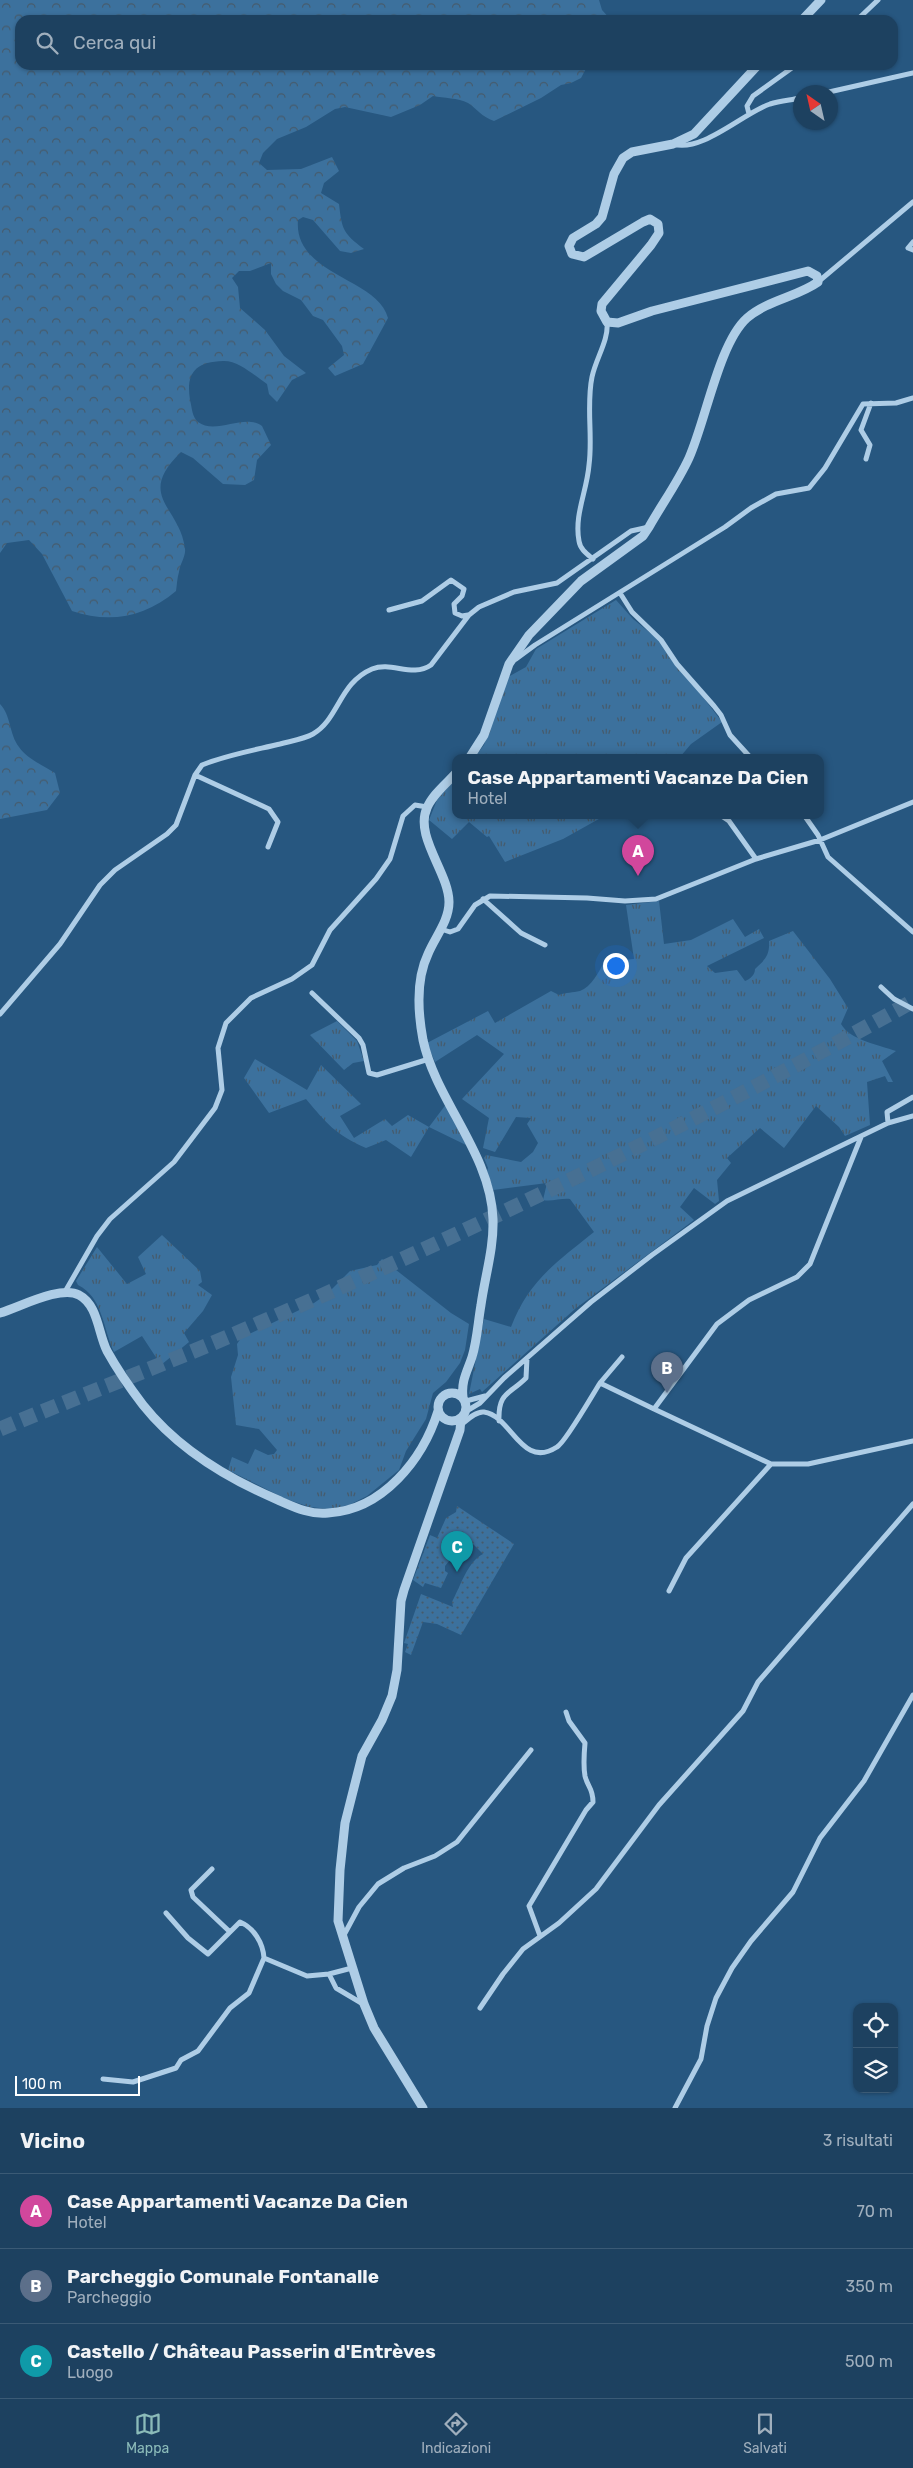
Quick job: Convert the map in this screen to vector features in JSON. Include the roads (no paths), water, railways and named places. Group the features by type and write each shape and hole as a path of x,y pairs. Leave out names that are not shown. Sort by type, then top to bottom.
{"street":[{"path":"807,15 821,0"},
{"path":"862,15 878,0"},
{"path":"593,559 584,552 579,542 579,518 581,496 589,467 589,407 592,377 600,350 608,333 607,322 601,311 602,304 651,245 659,233 658,224 650,219 643,222 584,257 572,254 569,246 570,242 596,224 602,217 614,174 623,158 632,152 685,140 699,130 753,70"},
{"path":"749,114 746,106 753,96 789,70"},
{"path":"838,90 913,73"},
{"path":"673,144 682,147 720,133 749,114 770,104 793,99"},
{"path":"472,754 484,734 509,664 529,635 581,581 643,536 649,527 688,460 731,337 748,318 774,301 811,287 818,282 913,202"},
{"path":"913,242 908,248 913,250"},
{"path":"607,322 618,323 662,309 808,271 817,276 818,282"},
{"path":"509,664 535,645 725,527 751,508 776,494 809,488 825,468 863,404 896,403 913,398"},
{"path":"866,459 870,445 862,430 871,403"},
{"path":"0,1014 60,944 100,885 116,870 168,834 176,825 195,775 206,764 314,734 332,715 346,689 372,669 386,666 410,671 422,671 431,665 469,615 478,607 508,594 556,583 632,531 649,527"},
{"path":"389,610 422,601 452,580 464,590 462,596 454,604 455,613 462,616 469,615"},
{"path":"620,593 632,612 661,640 677,664 722,715 730,735 747,754"},
{"path":"195,775 270,809 278,822 268,848"},
{"path":"423,2108 382,2043 364,2004 338,1921 340,1870 345,1823 353,1786 362,1756 382,1720 392,1696 397,1670 402,1596 463,1418 464,1399 462,1387 472,1357 491,1255 492,1205 473,1150 429,1059 423,1040 420,995 424,964 448,912 449,901 447,887 424,824 427,807 452,778"},
{"path":"441,928 450,932 458,929 475,905 483,899 497,895 626,902 656,899 756,859 820,840 913,802"},
{"path":"66,1290 97,1236 110,1219 174,1162 215,1108 222,1090 218,1048 226,1022 251,998 292,979 312,965 330,930 390,860 403,816 415,805 427,807"},
{"path":"727,819 730,821 756,859"},
{"path":"807,819 828,857 913,932"},
{"path":"483,899 521,934 544,945"},
{"path":"881,987 894,999 913,1009"},
{"path":"312,993 358,1038 362,1045 369,1073 377,1075 429,1059"},
{"path":"888,1123 887,1112 913,1096"},
{"path":"463,1418 591,1302 652,1254 728,1201 888,1123 913,1116"},
{"path":"654,1410 717,1324 749,1300 797,1276 810,1264 861,1137"},
{"path":"1,1314 66,1290 78,1294 93,1309 108,1352 136,1397 158,1423 180,1444 222,1473 309,1512 327,1514 355,1508 377,1496 409,1467 432,1429 439,1400 466,1371"},
{"path":"432,1429 448,1420 485,1412 499,1421 525,1448 542,1453 559,1447 600,1383 622,1357"},
{"path":"499,1421 499,1407 503,1397 526,1378 527,1358"},
{"path":"600,1383 771,1464 808,1464 913,1441"},
{"path":"447,1393 456,1392 464,1399 486,1396"},
{"path":"438,1410 448,1420 454,1430 454,1442"},
{"path":"669,1591 686,1558 771,1464"},
{"path":"480,2008 523,1949 559,1923 596,1889 659,1805 743,1711 758,1682 913,1504"},
{"path":"675,2108 701,2059 706,2026 716,1998 732,1968 751,1941 793,1892 820,1838 864,1781 913,1695"},
{"path":"540,1936 529,1906 586,1810 593,1802 593,1789 586,1778 583,1763 585,1744 569,1721 566,1712"},
{"path":"342,1938 359,1908 378,1884 404,1868 435,1856 457,1842 531,1750"},
{"path":"212,1869 191,1890 193,1897 230,1932"},
{"path":"103,2079 133,2082 176,2068 181,2060 198,2050 230,2008 249,1993 264,1958 263,1948 249,1926 240,1922 208,1954 188,1938 166,1913"},
{"path":"264,1958 307,1976 329,1974 352,1968"},
{"path":"329,1974 336,1988 364,2004"}],"tunnel":[{"path":"0,1429 230,1336 490,1218 661,1135 830,1047 913,1001"}],"place":[{"name":"Case Appartamenti Vacanze Da Cien","path":"638,876"},
{"name":"Parcheggio Comunale Fontanalle","path":"667,1393"},
{"name":"Castello / Château Passerin d'Entrèves","path":"457,1572"}]}
